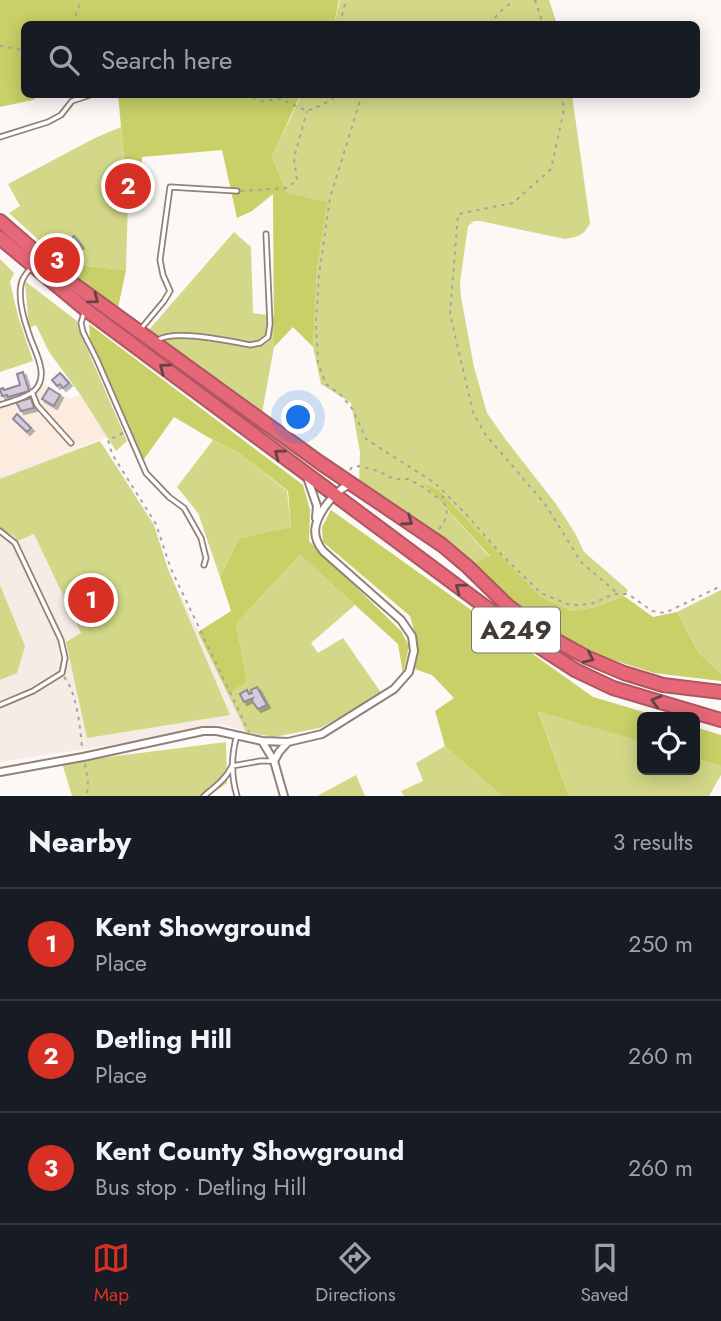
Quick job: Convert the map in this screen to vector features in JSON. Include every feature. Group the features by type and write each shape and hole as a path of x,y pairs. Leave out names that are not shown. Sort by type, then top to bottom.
{"highway":[{"name":"A249","path":"0,221 36,262 85,309 307,475 432,538 518,613 550,637 586,657 624,673 663,685 721,692"},
{"name":"A249","path":"0,239 68,280 319,462 339,489 538,646 575,670 613,688 721,720"}],"street":[{"path":"0,772 203,731 288,743 322,734 394,689 409,672 414,651 412,636 401,620 318,545 314,531 317,506 307,475"},
{"path":"313,494 339,489"},
{"path":"316,519 339,489"},
{"path":"262,741 274,761 284,796"},
{"path":"274,761 279,751 288,743"}],"lane":[{"path":"0,137 61,116 72,101 81,98"},
{"path":"138,332 170,290 160,260 170,187 237,191"},
{"path":"153,343 165,335 250,345 260,344 268,337 270,324 266,234"},
{"path":"0,405 32,392 41,380 41,366 28,332 20,285 36,262"},
{"path":"85,309 81,323 83,332 146,473 184,508 194,523 206,558 204,565"},
{"path":"32,392 37,405 71,443"},
{"path":"0,531 15,543 61,640 65,658 62,673 33,691 0,705"},
{"path":"237,736 232,766 232,779 237,796"},
{"path":"232,766 274,761"},
{"path":"204,796 217,786 232,766"}],"path":[{"path":"74,21 81,0"},
{"path":"341,21 346,0"},
{"path":"492,21 514,0"},
{"path":"535,0 541,21"},
{"path":"0,46 21,50"},
{"path":"254,98 261,101 281,99 307,111 333,98"},
{"path":"359,98 330,198 319,275 316,323 318,363 326,384 342,396 353,410 366,439 435,483 541,593 567,604 591,604 618,594 628,594 652,611 665,613 721,586"},
{"path":"562,98 564,110 551,169 513,203 458,214 450,314 473,412 485,434 545,504 581,562 618,594"},
{"path":"237,191 286,188 296,180 294,158 307,111"},
{"path":"127,431 108,440 112,454 156,524 170,569 252,739"},
{"path":"339,489 352,467 360,466 379,471 394,479 418,483 442,499 446,506 444,522 432,538"},
{"path":"442,499 446,494"},
{"path":"62,673 69,683 81,735 88,780 87,796"}],"shaded area":[{"path":"43,383 70,399 80,394 108,437 0,473 0,393 3,401"},
{"path":"100,441 152,535 246,732 222,724 158,738 0,762 0,473"}],"green space":[{"path":"0,0 339,0 335,21 21,21 21,98 36,98 0,107"},
{"path":"340,0 549,0 556,21 335,21"},
{"path":"118,98 300,98 272,157 287,193 327,202 317,269 313,347 293,327 274,347 273,194 252,211 237,218 222,150 142,157 141,190 128,200"},
{"path":"572,98 590,223 588,227 580,235 565,239 474,221 468,226 460,282 461,297 474,367 487,413 556,504 584,552 628,590 624,596 596,607 572,611 540,596 440,491 425,485 490,557 472,565 359,484 360,452 351,403 321,384 313,347 317,269 326,202 287,193 272,157 299,100"},
{"path":"121,127 128,200 126,270 65,264 9,213 20,206 8,184"},
{"path":"234,232 251,247 253,313 274,316 274,347 262,413 147,332"},
{"path":"0,259 14,273 10,282 33,361 0,372"},
{"path":"65,264 126,270 118,308 62,268"},
{"path":"25,281 77,321 127,441 116,451 80,394 49,352 36,325 29,328"},
{"path":"89,324 303,485 310,510 309,541 401,631 409,646 403,674 398,644 300,555 236,624 247,682 228,694 198,632 231,611 220,577 239,538 291,527 288,491 236,451 174,417 142,462 90,338"},
{"path":"213,440 236,451 287,491 291,527 239,538 220,577 198,513 177,487"},
{"path":"100,441 154,525 168,569 230,715 87,738 66,642 81,633 34,534 17,541 14,536 0,529 0,479"},
{"path":"423,483 440,491 540,596 572,611 596,607 624,596 653,617 677,612 698,652 721,674 721,681 654,673 601,656 555,632 508,601 472,565 490,556"},
{"path":"331,510 593,697 644,712 637,712 637,741 538,711 569,796 502,796 445,746 435,711 454,698 432,675 415,669 418,644 410,616 323,542 322,527"},
{"path":"300,555 355,605 311,643 318,653 343,638 382,694 320,728 274,737 246,732 228,694 247,682 236,624"},
{"path":"0,585 25,646 17,673 0,680"},
{"path":"721,590 721,674 698,652 677,612"},
{"path":"538,710 637,740 637,775 700,775 700,760 721,766 721,775 709,796 569,796"},
{"path":"700,729 721,735 721,766 700,760"},
{"path":"226,742 227,783 209,796 72,796 62,763"},
{"path":"445,746 502,796 404,796 401,791 423,781 416,763"},
{"path":"356,775 365,796 317,796"}],"building":[{"path":"74,236 81,245 75,250 68,241"},
{"path":"23,372 29,391 2,396 0,389 20,385 17,374"},
{"path":"60,373 69,383 63,388 52,380"},
{"path":"49,388 60,395 54,406 42,399"},
{"path":"31,398 34,408 21,411 16,402"},
{"path":"17,414 31,428 27,432 13,419"},
{"path":"257,687 267,705 258,709 252,701 253,698 244,702 240,694 247,690 249,694 252,693 251,690"}],"place":[{"name":"Detling Hill","path":"128,186"},
{"name":"Kent County Showground","path":"57,260"},
{"name":"Kent Showground","path":"91,600"}]}
